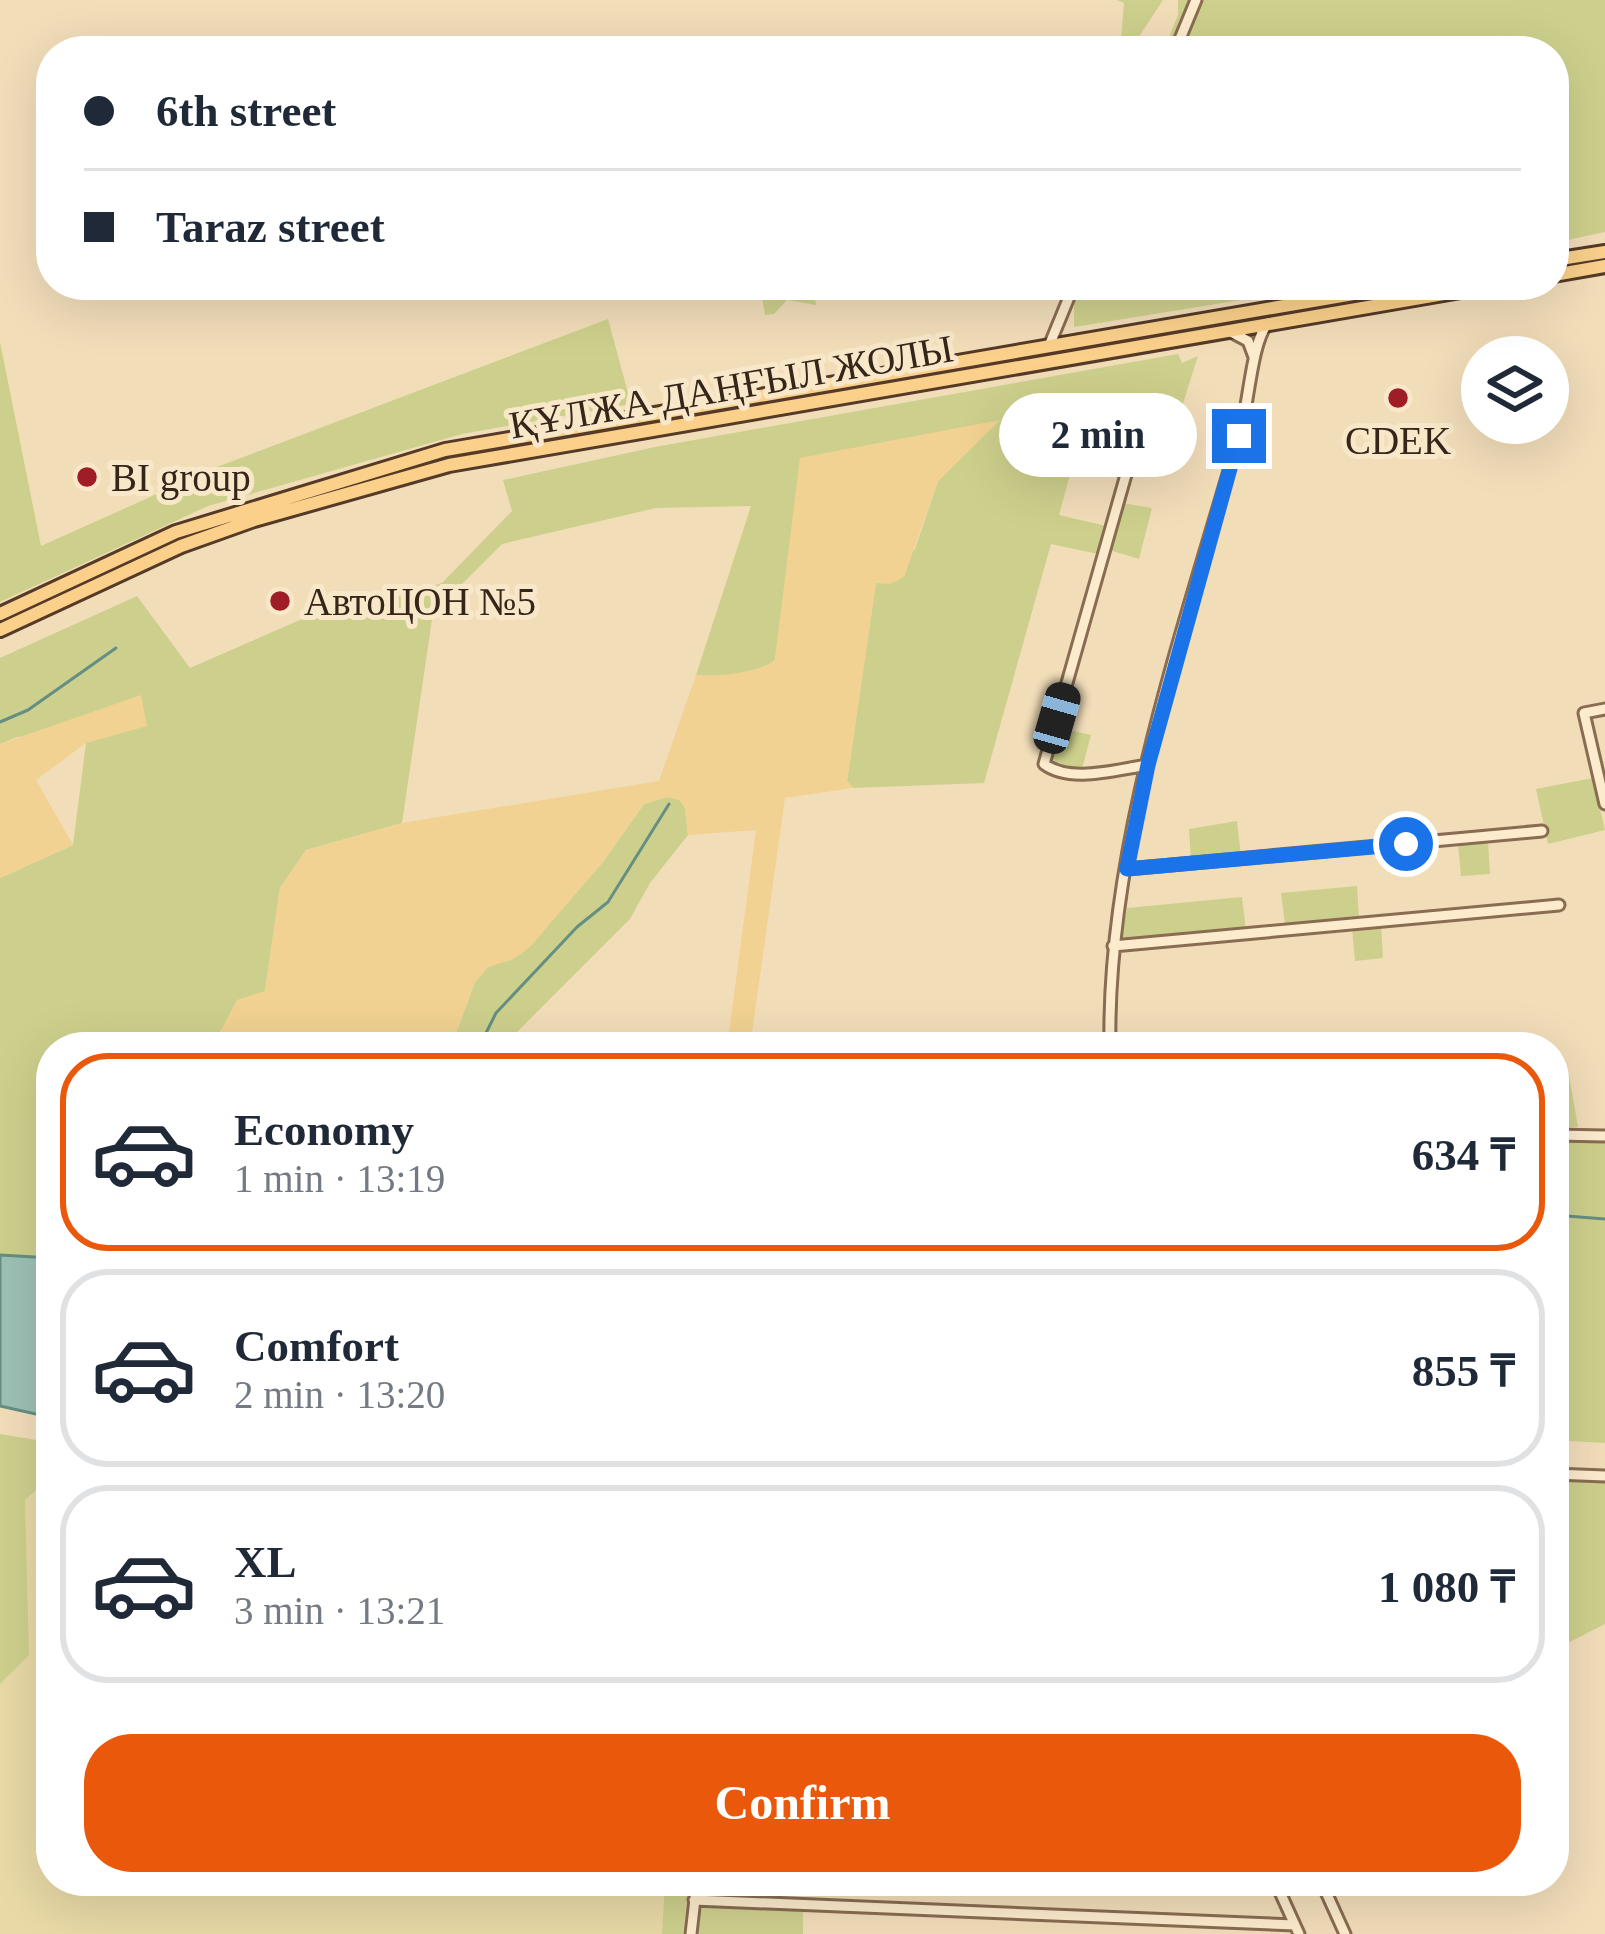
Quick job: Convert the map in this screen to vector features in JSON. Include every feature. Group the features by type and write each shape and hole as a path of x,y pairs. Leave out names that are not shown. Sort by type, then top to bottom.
{"main road":[{"path":"1569,258 1605,252"},
{"path":"1569,272 1605,266"},
{"name":"ҚҰЛЖА ДАҢҒЫЛ ЖОЛЫ","path":"0,614 176,532 445,450 1318,300"},
{"name":"ҚҰЛЖА ДАҢҒЫЛ ЖОЛЫ","path":"0,630 181,546 254,520 449,465 1406,300"}],"street":[{"path":"1181,36 1196,0"},
{"path":"1049,346 1068,300"},
{"path":"1110,1032 1113,946 1148,765 1246,411 1258,339 1268,323"},
{"path":"1220,331 1249,341 1254,362"},
{"path":"1131,457 1044,764 1050,770 1076,774 1148,765"},
{"path":"1605,709 1584,712 1605,804"},
{"path":"1127,869 1542,831"},
{"path":"1113,946 1559,904"},
{"path":"1569,1135 1605,1136"},
{"path":"1569,1475 1605,1476"},
{"path":"692,1934 695,1896"},
{"path":"694,1900 1297,1930 1282,1896"},
{"path":"1328,1896 1345,1934"}],"shaded area":[{"path":"36,1490 36,1896 664,1896 662,1934 0,1934 0,1684 29,1655 25,1500"}],"green space":[{"path":"1117,0 1163,0 1139,36 1121,36 1124,3"},
{"path":"1178,0 1605,0 1605,232 1569,240 1569,36 1169,36"},
{"path":"762,300 787,300 774,314 765,315"},
{"path":"1068,300 1240,300 1074,327 1074,303"},
{"path":"608,319 631,404 462,434 208,506 0,602 0,342 41,546 217,467"},
{"path":"1178,354 1182,363 1198,356 1165,460 1136,453 1145,421 1088,409 1059,515 1106,526 1098,554 1051,544 984,783 853,788 847,781 876,582 915,549 938,481 998,421 801,458 775,660 749,671 696,675 751,506 656,508 502,544 433,613 402,823 306,850 280,888 265,991 220,1032 36,1032 36,1257 0,1255 0,878 73,845 86,743 147,725 17,737 0,744 0,658 137,596 190,668 357,595 362,608 442,583 512,511 503,480 655,447"},
{"path":"1122,503 1152,508 1139,559 1109,550"},
{"path":"1059,728 1091,735 1082,769 1053,765"},
{"path":"1593,778 1605,830 1548,844 1536,789"},
{"path":"667,797 679,799 685,807 688,835 650,883 630,919 517,1032 457,1032 475,982 488,967 521,954 603,862 644,804"},
{"path":"1237,821 1241,856 1191,861 1189,829"},
{"path":"1488,841 1490,874 1461,876 1458,844"},
{"path":"1357,886 1359,918 1285,925 1281,893"},
{"path":"1242,897 1246,929 1120,941 1127,908"},
{"path":"1381,925 1383,958 1355,961 1352,928"},
{"path":"1569,1075 1578,1127 1569,1127"},
{"path":"1605,1140 1605,1443 1569,1441 1569,1141"},
{"path":"0,1434 36,1440 36,1490 25,1500 29,1655 0,1684"},
{"path":"1569,1481 1605,1483 1605,1624 1569,1642"},
{"path":"664,1896 687,1896 683,1934 662,1934"},
{"path":"702,1907 803,1910 803,1934 698,1934"}],"sand":[{"path":"1000,420 938,481 904,577 890,584 876,583 847,781 853,788 785,798 752,1032 729,1032 756,830 688,835 685,808 679,800 667,797 644,804 603,862 530,947 488,967 475,982 457,1032 220,1032 237,1000 265,991 280,888 306,850 402,823 659,781 696,675 737,673 775,660 800,458"},
{"path":"141,695 147,726 86,743 36,780 73,845 0,878 0,744"}],"water":[{"path":"0,1255 36,1257 36,1414 0,1406"}],"waterway":[{"path":"0,722 28,710 116,648"},
{"path":"486,1032 496,1013 577,927 608,902 669,804"},
{"path":"1569,1216 1605,1219"}],"place":[{"name":"CDEK","path":"1398,398"},
{"name":"BI group","path":"87,477"},
{"name":"АвтоЦОН №5","path":"280,601"}],"route":[{"path":"1239,436 1148,765 1127,869 1406,844"}]}
